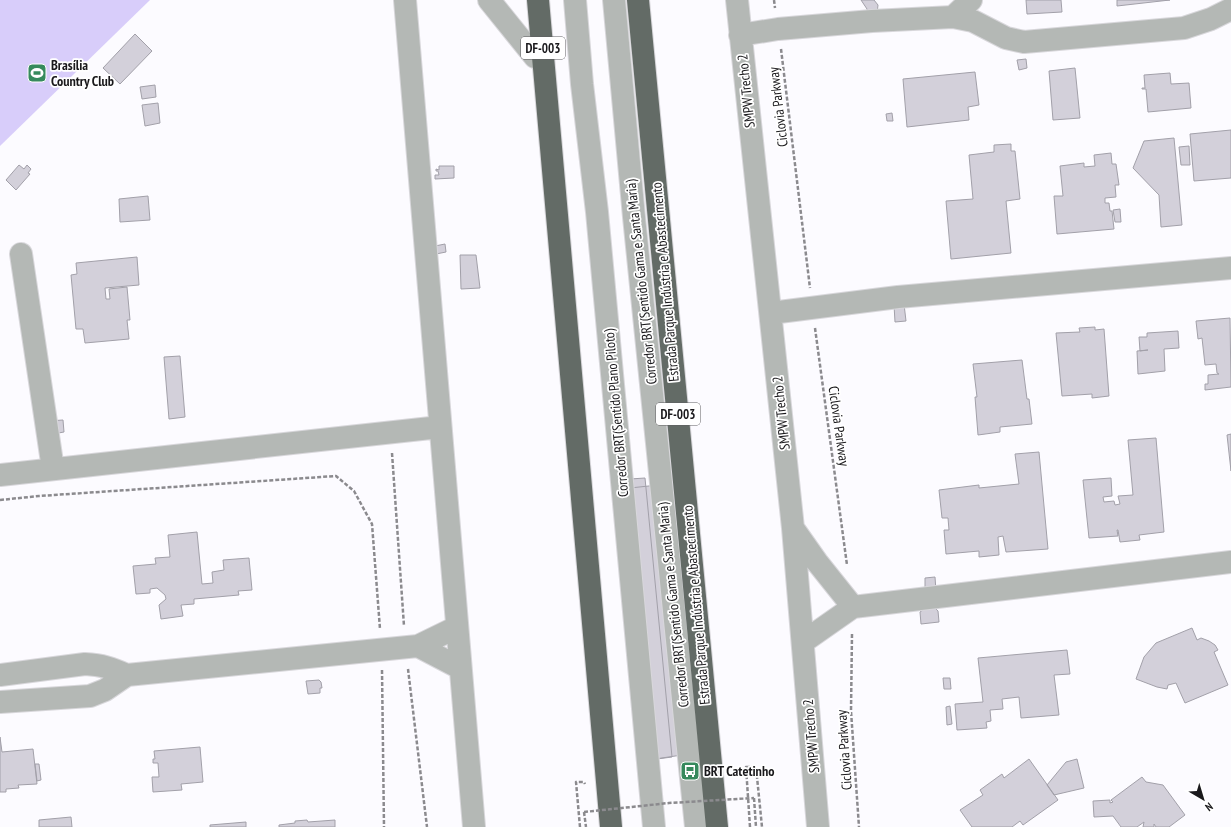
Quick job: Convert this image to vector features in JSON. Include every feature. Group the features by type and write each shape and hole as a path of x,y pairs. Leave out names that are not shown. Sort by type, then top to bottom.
{"highway":[{"name":"DF-003","path":"538,0 611,827"},
{"name":"Estrada Parque Indústria e Abastecimento","path":"638,0 717,827"}],"street":[{"path":"405,0 474,827"},
{"path":"489,0 535,58"},
{"name":"Corredor BRT(Sentido Plano Piloto)","path":"575,0 582,84 597,212 654,827"},
{"name":"Corredor BRT(Sentido Gama e Santa Maria)","path":"614,0 634,217 696,827"},
{"name":"SMPW Trecho 2","path":"737,0 793,528 818,827"},
{"path":"953,17 971,0"},
{"path":"740,35 778,29 872,21 953,17 973,21 1006,38 1024,42 1184,28 1211,19 1231,9"},
{"path":"21,254 53,469"},
{"path":"770,313 898,297 1231,268"},
{"path":"0,475 440,427"},
{"path":"793,528 817,562 853,607"},
{"path":"803,642 853,607 1231,562"},
{"path":"127,675 112,668 85,664 4,674 6,701 90,696 105,690 127,675 418,646 457,627"},
{"path":"418,646 460,668"}],"path":[{"name":"Ciclovia Parkway","path":"778,29 812,308 848,567"},
{"path":"0,500 47,495 336,476 354,490 372,524 382,650 384,827"},
{"name":"Ciclovia Parkway","path":"853,607 851,711 859,827"},
{"path":"750,827 746,767 756,767 762,827"},
{"path":"580,827 576,782 584,782 586,785"},
{"path":"586,827 584,812 754,798 756,827"}],"shaded area":[{"name":"Brasília Country Club","path":"0,0 150,0 0,146"}],"building":[{"path":"861,0 874,0 878,5 877,14 868,14 867,9"},
{"path":"1026,0 1061,0 1062,12 1027,14"},
{"path":"1117,0 1170,0 1117,6"},
{"path":"135,34 152,51 120,84 103,68"},
{"path":"1026,59 1027,68 1019,70 1017,60"},
{"path":"1075,68 1080,118 1053,120 1049,71"},
{"path":"975,72 979,105 968,107 969,120 907,127 903,79"},
{"path":"1170,73 1171,84 1189,83 1191,108 1148,112 1146,89 1142,89 1145,88 1144,75"},
{"path":"155,85 156,97 142,99 140,87"},
{"path":"158,103 160,123 145,126 142,105"},
{"path":"892,113 893,121 887,121 886,114"},
{"path":"1231,130 1231,178 1194,181 1190,134"},
{"path":"1174,138 1182,225 1161,227 1159,195 1133,168 1144,141"},
{"path":"1011,144 1011,151 1015,151 1020,199 1006,201 1011,253 951,259 946,201 973,199 969,155 994,152 994,145"},
{"path":"1189,146 1190,165 1181,165 1179,147"},
{"path":"1111,153 1112,164 1116,164 1119,185 1115,185 1116,197 1105,198 1105,203 1109,203 1110,211 1112,211 1114,229 1057,234 1054,196 1063,196 1060,166 1084,163 1084,167 1095,166 1094,155"},
{"path":"19,165 24,169 27,165 31,169 28,173 30,174 16,190 6,180"},
{"path":"439,166 454,166 454,178 435,179 435,175 439,175 436,169 439,170"},
{"path":"148,196 150,220 120,222 119,199"},
{"path":"1120,209 1121,222 1115,222 1113,210"},
{"path":"445,244 446,252 436,254 435,246"},
{"path":"460,255 476,255 480,288 461,289"},
{"path":"137,257 139,285 105,288 106,299 110,299 109,289 127,287 130,320 127,320 129,339 85,343 83,329 76,329 71,275 77,274 76,263"},
{"path":"904,304 906,321 895,322 894,305"},
{"path":"1230,318 1231,387 1205,390 1205,384 1208,384 1208,375 1219,374 1217,373 1216,364 1205,365 1202,338 1198,339 1196,321"},
{"path":"1095,327 1095,330 1104,329 1109,396 1092,398 1092,394 1062,396 1056,333 1080,332 1079,328"},
{"path":"1178,331 1179,348 1164,349 1165,371 1138,374 1137,351 1140,351 1139,337 1147,337 1147,333"},
{"path":"180,356 185,417 169,419 164,357"},
{"path":"1022,360 1032,424 1000,427 1000,432 978,435 975,397 977,397 973,364"},
{"path":"63,420 64,432 53,434 48,421"},
{"path":"1231,434 1231,471 1227,435"},
{"path":"1156,438 1164,532 1139,535 1140,540 1120,542 1118,530 1118,536 1089,538 1083,480 1111,478 1112,496 1103,497 1104,502 1114,501 1115,505 1120,504 1118,496 1133,495 1128,440"},
{"path":"1039,452 1048,549 1006,552 1003,536 998,537 999,555 979,557 979,551 946,554 944,530 949,530 948,518 942,518 939,490 979,485 979,488 1019,484 1015,454"},
{"path":"645,478 672,757 657,759 630,479"},
{"path":"658,485 682,755 655,759 630,488"},
{"path":"197,532 202,584 213,583 212,572 224,570 223,560 249,558 252,590 238,591 239,595 194,599 194,604 181,605 183,616 161,619 159,605 166,599 165,595 157,588 150,589 150,593 136,594 133,566 156,564 155,558 170,557 168,535"},
{"path":"935,577 936,591 925,592 925,578"},
{"path":"935,608 938,611 939,622 921,624 920,612 924,609"},
{"path":"1192,628 1197,640 1201,638 1215,645 1218,650 1214,652 1228,685 1185,703 1176,683 1168,685 1167,689 1136,679 1144,657 1156,643"},
{"path":"1067,650 1070,674 1054,675 1059,715 1021,718 1019,697 1002,699 1003,709 990,710 991,721 986,722 987,728 957,730 955,704 983,702 978,658"},
{"path":"943,678 950,678 951,689 944,689"},
{"path":"319,680 322,688 320,688 320,693 308,694 306,681"},
{"path":"950,706 952,724 947,725 946,707"},
{"path":"0,737 2,752 33,749 37,784 18,785 19,788 6,789 6,792 0,792"},
{"path":"200,747 203,782 181,784 182,790 153,792 152,777 159,777 158,763 153,763 153,759 155,759 154,751"},
{"path":"1029,759 1058,800 1023,825 1020,821 1012,827 972,827 960,810 983,795 980,790 1002,774 1004,778"},
{"path":"1077,759 1084,788 1054,795 1047,785 1066,762"},
{"path":"35,764 39,764 41,780 37,781"},
{"path":"1142,777 1146,782 1163,785 1185,815 1169,827 1156,827 1154,824 1154,827 1143,827 1144,822 1137,827 1121,827 1113,816 1094,817 1093,801 1110,800 1110,803 1113,802 1111,800"},
{"path":"71,817 72,827 39,827 39,820"},
{"path":"307,820 308,822 335,820 335,827 279,827 279,825 295,823 295,821"},
{"path":"246,822 246,827 210,827 210,825"}],"place":[{"name":"Brasília Country Club","path":"37,73"},
{"name":"BRT Catetinho","path":"690,771"}]}
